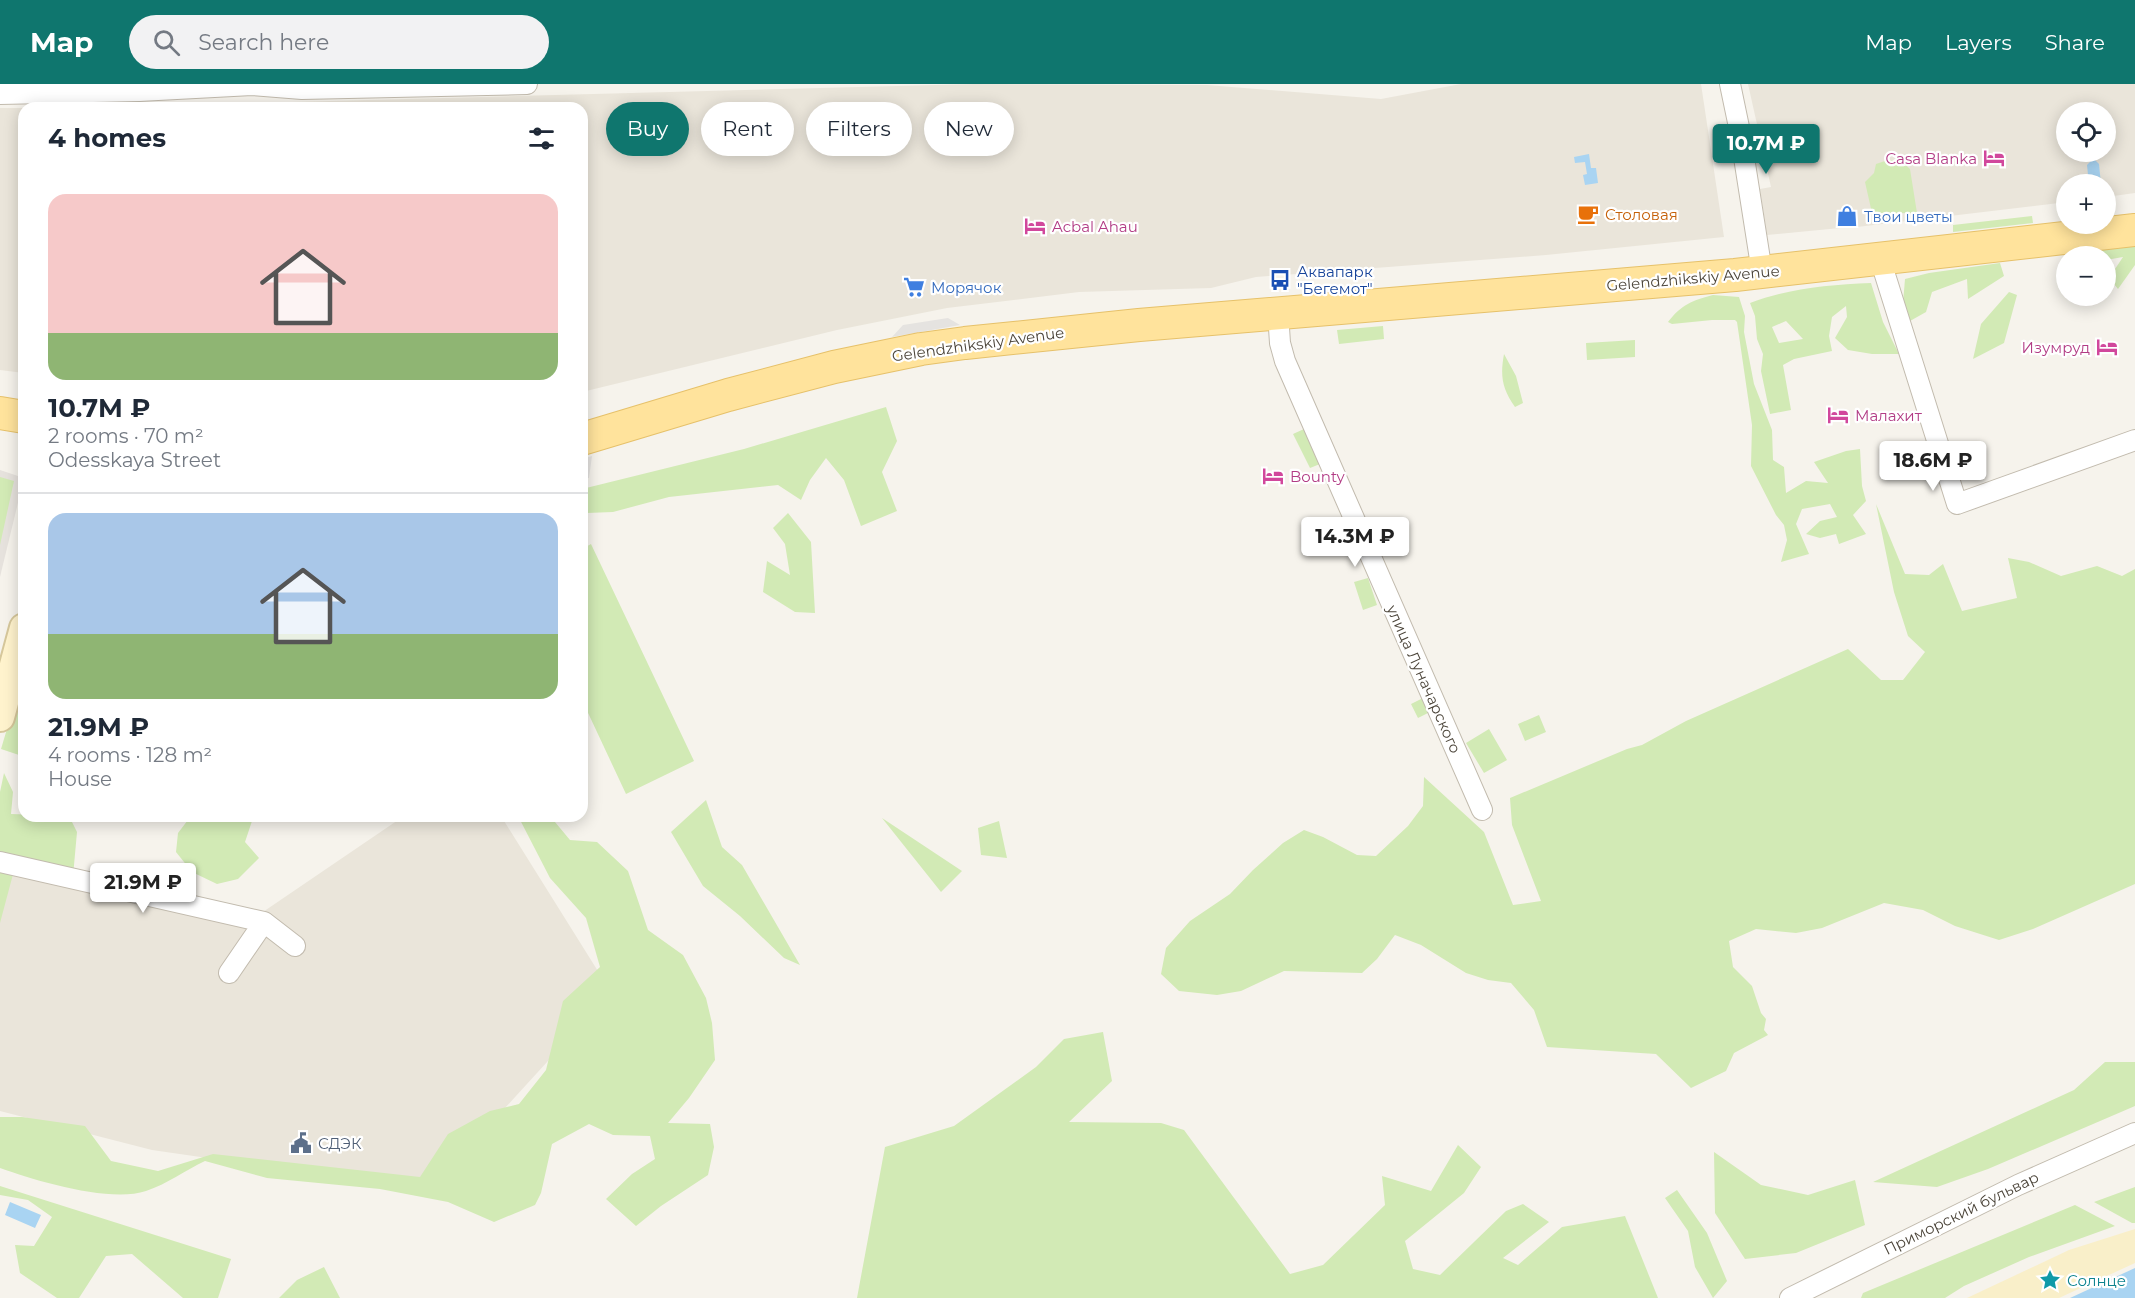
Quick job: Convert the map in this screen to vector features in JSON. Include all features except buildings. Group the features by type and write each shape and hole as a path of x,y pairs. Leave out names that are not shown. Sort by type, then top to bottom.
{"main road":[{"name":"Gelendzhikskiy Avenue","path":"588,437 728,395 834,367 921,350 1036,334 1762,272 2135,230"},
{"path":"0,413 18,416"}],"street":[{"path":"0,94 139,94 252,85 302,89 527,84"},
{"path":"1731,84 1762,272"},
{"path":"1880,259 1957,504 2135,440"},
{"name":"улица Луначарского","path":"1278,313 1280,343 1285,361 1482,810"},
{"path":"0,717 18,650"},
{"path":"0,862 264,922 295,946"},
{"path":"230,974 264,922"},
{"name":"Приморский бульвар","path":"1790,1298 2018,1185 2135,1133"}],"shaded area":[{"path":"974,84 1207,85 1381,99 1461,84 1701,84 1724,237 1546,255 1256,277 1211,288 1079,292 947,308 837,330 588,391 588,102 288,102"},
{"path":"1748,84 2135,84 2135,193 2116,196 2116,174 2056,174 2056,203 1857,227 1854,219 1840,221 1840,228 1767,235 1760,189 1771,187"},
{"path":"0,108 18,108 18,372 0,370"},
{"path":"948,318 960,325 892,337 903,325"},
{"path":"592,456 588,478 588,457"},
{"path":"0,470 18,476 18,503 0,577"},
{"path":"395,822 505,822 611,992 430,1190 152,1150 0,1111 0,875 2,868 257,916"}],"green space":[{"path":"1888,160 1900,160 1910,169 1917,213 1872,213 1865,182 1874,173 1876,164"},
{"path":"2032,216 2033,223 1953,232 1953,225"},
{"path":"2135,244 2135,265 2118,289 2116,268 2123,257 2116,258 2116,247"},
{"path":"2000,263 2004,276 1968,299 1967,279 1932,292 1926,312 1910,321 1903,303 1905,279 1929,273"},
{"path":"1871,283 1883,322 1899,354 1872,354 1848,350 1835,338 1847,317 1846,306 1832,317 1829,336 1832,351 1794,359 1783,365 1791,410 1770,414 1761,371 1763,354 1757,339 1755,316 1750,303 1825,286","holes":["1786,321 1803,339 1779,343 1772,327"]},
{"path":"2009,292 2017,295 2004,343 1973,359 1981,324"},
{"path":"1713,295 1739,297 1745,316 1744,332 1754,384 1772,430 1773,460 1784,467 1786,493 1806,481 1828,483 1814,462 1846,451 1860,449 1862,486 1866,501 1853,515 1866,534 1839,544 1836,534 1820,538 1806,534 1820,521 1837,517 1830,504 1802,509 1796,524 1809,554 1781,562 1787,540 1784,525 1776,515 1751,466 1752,425 1737,322 1735,320 1712,320 1672,324 1668,322 1688,304"},
{"path":"1383,326 1384,339 1339,344 1337,330"},
{"path":"1635,340 1635,357 1587,360 1586,343"},
{"path":"1504,354 1516,376 1523,403 1515,407 1503,382"},
{"path":"886,407 897,441 882,472 897,511 861,526 844,480 826,458 810,480 801,500 778,485 669,497 613,512 588,513 588,488 744,449"},
{"path":"1304,429 1320,464 1310,468 1293,434"},
{"path":"0,477 14,481 0,545"},
{"path":"1876,504 1905,574 1929,575 1943,564 1962,611 2017,598 2008,558 2029,562 2061,576 2097,566 2122,576 2135,569 2135,884 2033,929 1999,940 1955,926 1923,910 1884,903 1822,928 1796,933 1756,929 1729,941 1733,967 1752,986 1761,1013 1766,1019 1764,1030 1768,1035 1734,1053 1726,1071 1691,1088 1656,1054 1547,1047 1534,1010 1511,983 1488,980 1466,973 1421,945 1395,935 1377,959 1362,973 1284,971 1241,991 1217,995 1179,991 1161,974 1166,948 1190,921 1230,894 1283,843 1304,830 1357,855 1376,856 1408,826 1423,806 1424,777 1484,832 1513,905 1541,901 1512,825 1510,798 1627,749 1642,745 1686,721 1848,649 1881,680 1903,680 1925,652 1908,636 1894,592"},
{"path":"788,513 811,542 815,613 795,612 763,592 767,561 790,575 785,544 773,528"},
{"path":"1376,519 1388,549 1375,554 1363,525"},
{"path":"591,544 694,761 626,794 588,713 588,546"},
{"path":"1368,578 1377,605 1363,610 1354,582"},
{"path":"18,692 18,755 1,749"},
{"path":"1423,698 1430,712 1418,718 1411,704"},
{"path":"1539,715 1546,732 1525,741 1518,724"},
{"path":"1489,729 1507,760 1484,773 1466,743"},
{"path":"4,773 13,792 11,814 18,814 18,822 72,822 77,832 73,876 16,863 0,923 0,792"},
{"path":"706,800 722,847 742,865 800,965 784,958 740,916 703,886 671,832"},
{"path":"882,818 962,871 941,892"},
{"path":"999,821 1007,858 981,855 978,828"},
{"path":"186,822 252,822 245,842 259,858 238,879 217,884 192,872 176,852 178,833"},
{"path":"521,822 555,822 570,840 597,842 628,871 648,930 683,955 706,998 712,1023 715,1060 689,1098 668,1123 710,1124 714,1147 708,1175 661,1206 636,1226 606,1199 632,1174 655,1159 650,1136 613,1135 589,1124 552,1144 541,1193 535,1205 494,1222 448,1202 380,1189 267,1178 205,1161 154,1188 131,1194 73,1189 0,1168 0,1117 22,1117 85,1126 111,1161 158,1171 213,1154 420,1177 448,1134 490,1111 519,1104 546,1070 563,1001 600,967 586,918 550,878"},
{"path":"1103,1032 1112,1081 1069,1122 1161,1123 1184,1130 1290,1274 1323,1265 1385,1205 1382,1176 1431,1191 1458,1145 1481,1167 1464,1193 1405,1241 1413,1269 1440,1275 1506,1211 1523,1204 1549,1222 1503,1258 1518,1265 1562,1227 1625,1216 1658,1298 857,1298 885,1147 954,1126 1036,1067 1064,1039"},
{"path":"2105,1062 2135,1062 2135,1106 1988,1169 1937,1187 1873,1182 2074,1090"},
{"path":"1714,1152 1761,1185 1808,1195 1855,1180 1865,1225 1796,1253 1745,1259 1715,1213"},
{"path":"0,1186 231,1259 218,1298 183,1298 132,1254 106,1256 79,1298 57,1298 20,1273 15,1245 34,1246 52,1217 28,1200 0,1195"},
{"path":"2135,1187 2135,1223 2094,1202"},
{"path":"1677,1190 1707,1233 1727,1281 1713,1298 1695,1267 1688,1231 1665,1198"},
{"path":"2075,1205 2115,1226 2029,1257 1964,1286 1945,1298 1861,1298 1863,1293"},
{"path":"324,1267 340,1298 279,1298 297,1280"}],"sand":[{"name":"Солнце","path":"2135,1229 2135,1263 2059,1298 1967,1298 2069,1250"}],"water":[{"path":"1589,154 1591,168 1596,168 1598,183 1585,185 1583,175 1587,174 1585,162 1575,163 1574,157"},
{"path":"2090,162 2097,162 2100,174 2088,174 2087,165"},
{"path":"10,1202 41,1215 35,1228 5,1215"},
{"path":"2135,1268 2135,1298 2070,1298"}],"place":[{"name":"Casa Blanka","path":"1994,158"},
{"name":"Столовая","path":"1588,214"},
{"name":"Твои цветы","path":"1847,216"},
{"name":"Acbal Ahau","path":"1035,226"},
{"name":"Аквапарк \"Бегемот\"","path":"1280,280"},
{"name":"Морячок","path":"914,287"},
{"name":"Изумруд","path":"2107,347"},
{"name":"Малахит","path":"1838,415"},
{"name":"Bounty","path":"1273,476"},
{"name":"СДЭК","path":"301,1143"},
{"name":"Солнце","path":"2050,1280"}]}
